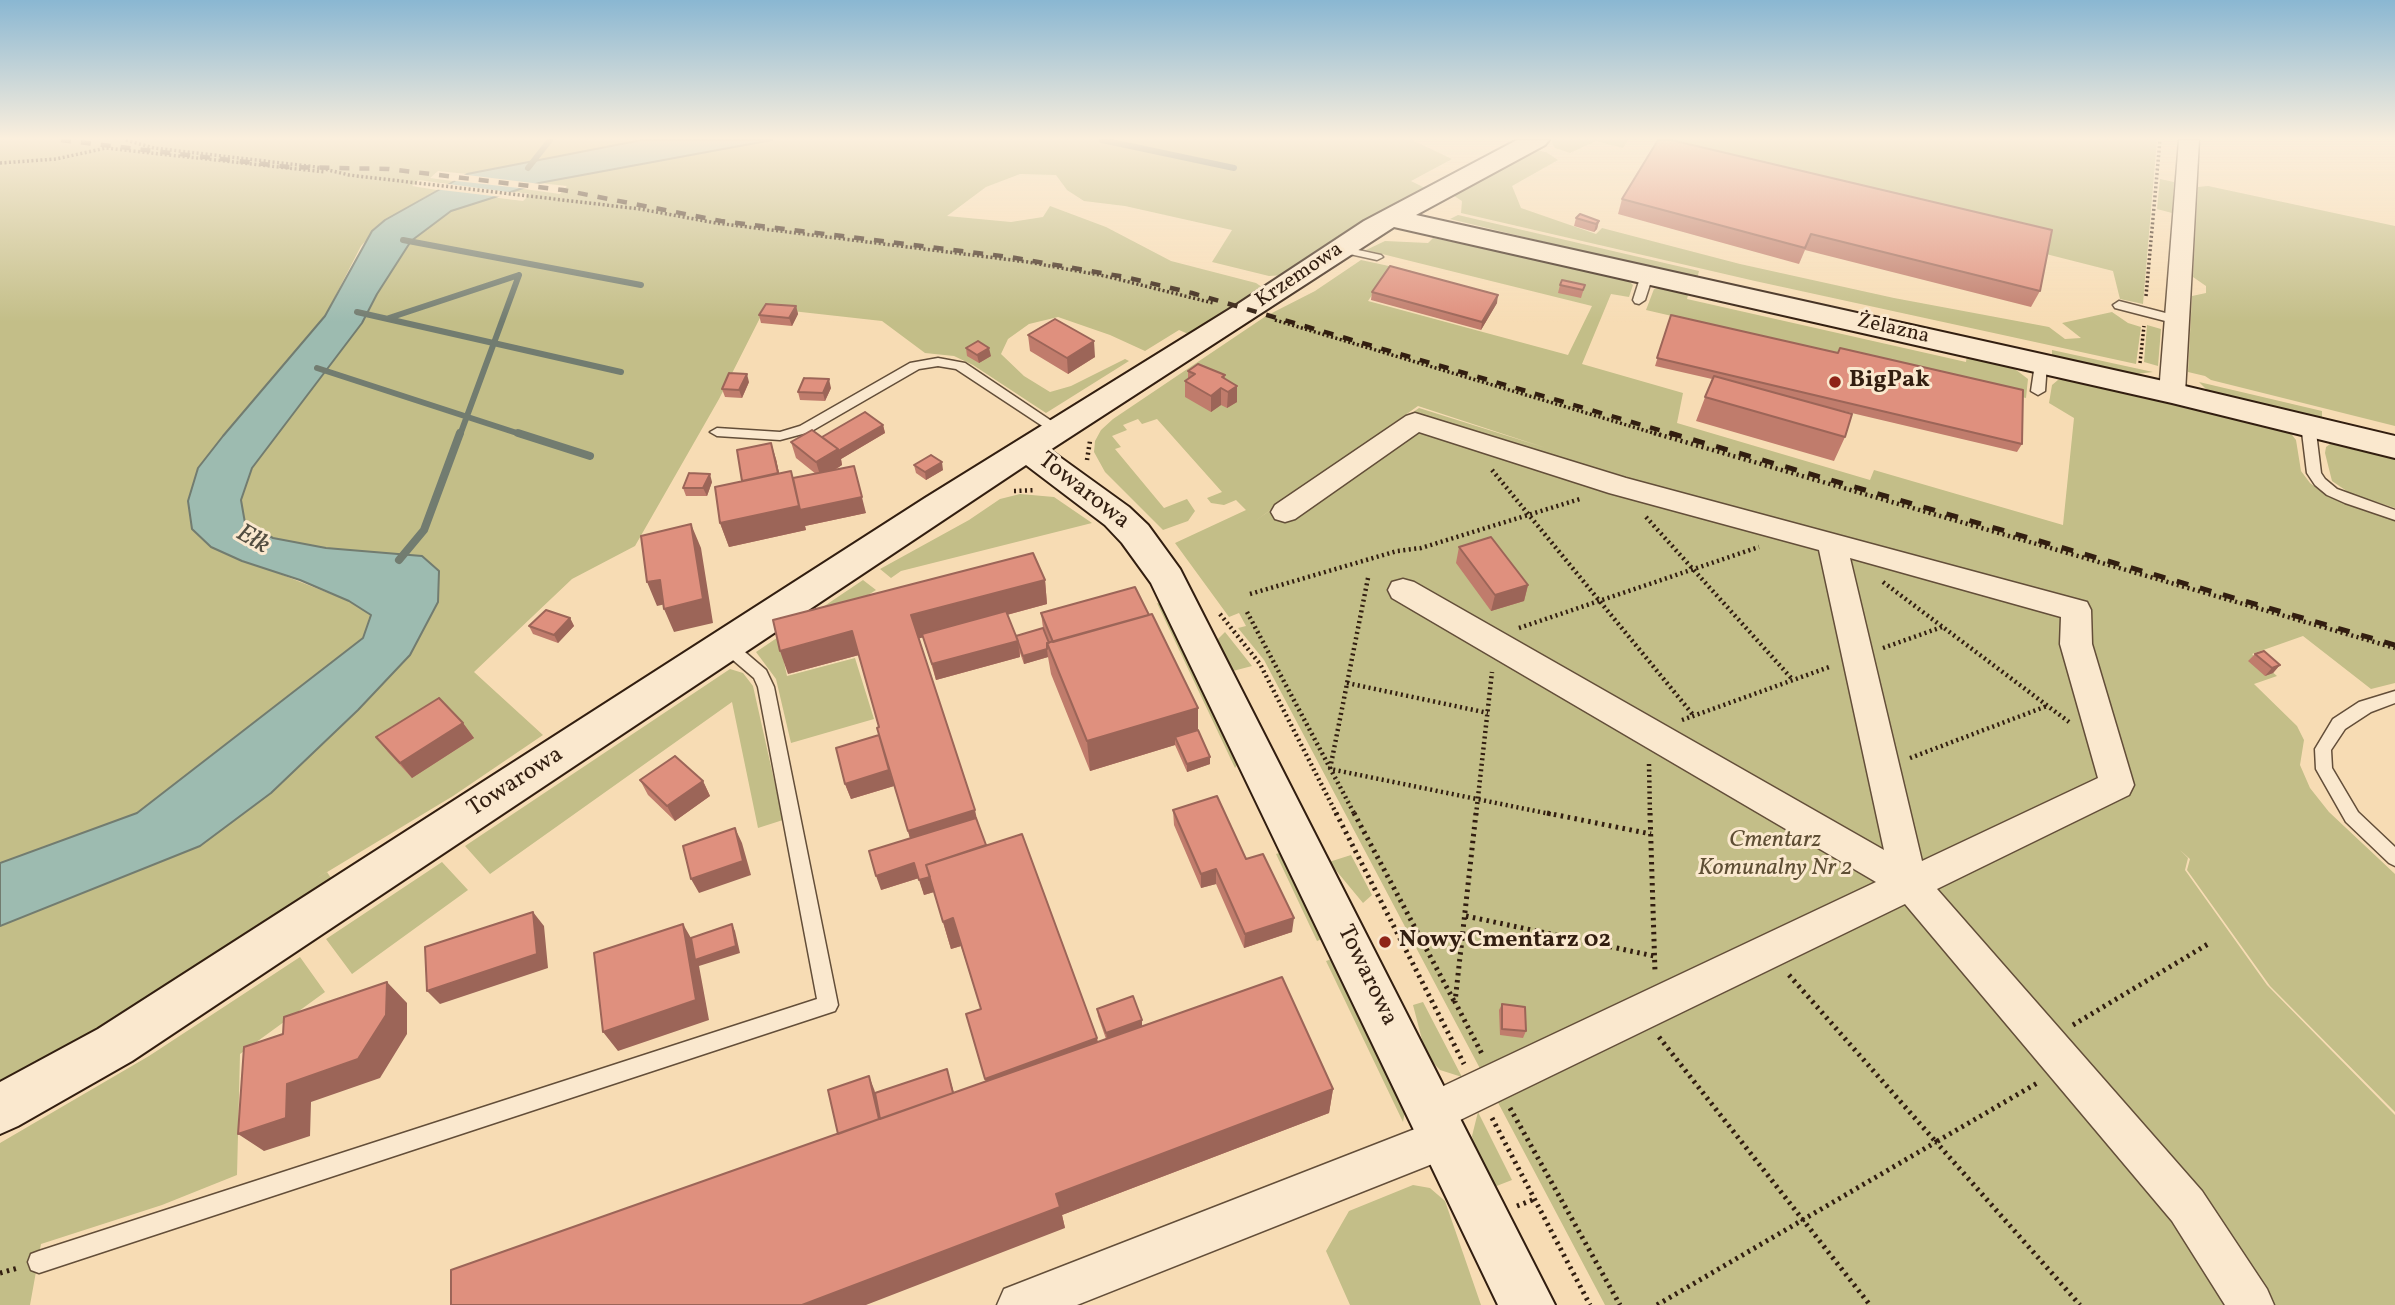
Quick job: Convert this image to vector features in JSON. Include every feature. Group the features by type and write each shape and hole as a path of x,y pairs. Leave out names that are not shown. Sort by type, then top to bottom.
{"street":[{"name":"Krzemowa","path":"1246,312 1340,248 1422,201"},
{"path":"2172,393 2185,201"},
{"name":"Żelazna","path":"1390,218 1643,288 2039,377 2172,393 2395,447"},
{"name":"Towarowa","path":"0,1109 115,1045 1043,439 1246,312"},
{"path":"1020,1305 1439,1125 1486,1085 2117,785 2076,644 2076,610 1619,486 1415,422 1285,512"},
{"name":"Towarowa","path":"1043,439 1146,547 1167,578 1527,1305"},
{"path":"1832,543 1909,883"},
{"path":"1403,590 1909,883 2188,1206 2251,1305"}],"lane":[{"path":"1340,248 1377,257"},
{"path":"2119,306 2177,320"},
{"path":"717,432 780,436 805,429 915,366 938,362 960,366 1043,439"},
{"path":"2308,424 2315,473 2320,482 2350,500 2395,515"},
{"path":"39,1262 828,1005 766,687 760,674 726,645"},
{"path":"2395,697 2365,708 2339,724 2323,749 2324,769 2353,817 2395,858"}],"path":[{"path":"563,201 1028,262 1161,289 1265,317 1920,512 2395,648"},
{"path":"2140,367 2155,201"},
{"path":"1091,465 1086,459 1090,439 1095,432"},
{"path":"1464,438 1693,716"},
{"path":"1250,594 1530,515 1619,486 1793,680"},
{"path":"1455,1002 1496,635 1796,534"},
{"path":"1876,577 2104,747"},
{"path":"1330,769 1368,578"},
{"path":"1247,612 1455,1002 1486,1085 1620,1305"},
{"path":"1219,613 1260,664 1486,1085 1590,1305"},
{"path":"1347,683 1488,713"},
{"path":"1883,768 2047,706"},
{"path":"1330,769 1651,834"},
{"path":"1466,916 1654,956"},
{"path":"1657,1305 1936,1142 2208,944"},
{"path":"1767,951 2080,1305"},
{"path":"1639,1012 1870,1305"}],"green space":[{"path":"0,201 418,201 385,220 361,246 325,316 223,436 211,547 349,601 371,615 363,638 137,813 0,863"},
{"path":"480,201 967,201 947,216 1011,222 1043,217 1050,206 1106,227 1171,261 1256,283 1265,289 1193,336 1179,330 1145,351 1110,335 1058,317 1029,324 1008,339 1001,354 1024,376 1050,392 1071,386 1125,359 1129,361 1046,413 973,365 954,356 925,353 882,321 765,308 719,399 635,546 572,579 474,672 543,735 453,796 327,872 333,881 115,1020 0,1085 0,926 200,846 271,793 358,710 410,655 326,548 273,538 245,523 240,500 252,468 362,323 411,241 451,211"},
{"path":"1084,201 1401,201 1365,220 1285,275 1269,276 1212,262 1232,230 1125,206"},
{"path":"1462,201 1518,201 1521,208 1596,234 1602,228 1740,264 1894,298 2049,327 2065,339 2081,338 2062,323 2112,312 2128,323 2141,327 2136,364 1755,281 1461,213"},
{"path":"1869,201 2152,201 2143,304 2120,299 2113,271 2046,254"},
{"path":"2158,201 2173,201 2172,213 2157,209"},
{"path":"2197,201 2278,201 2395,226 2395,426 2188,372 2192,296 2206,293 2206,286 2193,277"},
{"path":"1458,215 1699,271 1697,279 1450,219"},
{"name":"Cmentarz Komunalny Nr 2","path":"1433,238 1624,276 1633,285 1629,297 1611,294 1582,364 1683,393 1677,423 1870,480 1874,470 2063,525 2074,418 2049,403 2052,385 2058,380 2072,378 2289,431 2296,440 2301,471 2310,483 2329,497 2395,519 2395,683 2371,689 2303,636 2252,654 2277,676 2254,684 2297,726 2304,740 2300,765 2310,788 2329,812 2395,874 2395,1112 2270,986 2187,870 2190,859 2180,850 2188,858 2185,870 2267,985 2395,1115 2395,1305 1605,1305 1264,660 1238,628 1246,626 1239,613 1229,617 1175,543 1246,510 1236,500 1224,505 1211,503 1207,498 1222,492 1157,419 1142,424 1138,419 1123,425 1127,430 1112,436 1121,447 1115,449 1164,508 1187,499 1195,511 1188,521 1163,530 1105,472 1094,452 1095,441 1101,430 1113,419 1266,316 1315,291 1361,260 1412,271 1408,279 1387,273 1368,301 1568,355 1592,306 1366,250 1385,241 1428,243","holes":["1418,406 1546,448 1419,408 1255,521"]},
{"path":"1669,286 1689,291 1687,299 1966,362 1967,354 2007,363 2028,379 2026,398 1646,310 1654,289"},
{"path":"2147,325 2161,329 2158,366 2144,362"},
{"path":"2052,350 2153,372 2128,375 2052,359"},
{"path":"2199,382 2322,411 2322,421 2209,392"},
{"path":"2334,441 2395,455 2395,508 2351,494 2332,481 2325,453 2326,447"},
{"path":"1020,494 1054,497 1092,523 901,571 891,578 880,569 969,520 1000,499"},
{"path":"863,580 876,590 868,595 886,601 780,643 787,676 855,658 874,719 791,743 776,679 756,652"},
{"path":"1157,603 1165,605 1239,762 1235,768"},
{"path":"1225,632 1252,666 1233,671 1217,640"},
{"path":"730,669 743,673 753,686 783,820 758,828 732,702 490,874 465,846"},
{"path":"1276,854 1291,857 1322,939 1317,941"},
{"path":"1351,855 1372,895 1363,903 1329,862"},
{"path":"442,862 468,890 352,974 326,939"},
{"path":"300,957 325,992 240,1054 237,1175 162,1205 41,1244 30,1305 0,1305 0,1143 149,1056"},
{"path":"1332,959 1405,1111 1403,1122 1326,961"},
{"path":"1423,1002 1462,1077 1440,1070 1426,1055 1413,1005"},
{"path":"1478,1112 1512,1180 1494,1187 1476,1152 1472,1136"},
{"path":"1413,1185 1430,1188 1445,1201 1481,1305 1350,1305 1326,1251 1349,1211"}],"water":[{"name":"Ełk","path":"419,201 483,201 451,211 411,241 362,323 252,468 241,500 245,523 273,538 326,548 422,556 439,571 438,602 410,655 358,710 271,793 200,846 0,926 0,863 137,813 363,638 371,615 349,601 300,580 242,561 211,547 192,529 188,501 198,468 325,316 372,231 385,220"}],"building":[{"path":"1629,201 1929,201 2052,230 2040,291 1811,234 1805,248"},
{"path":"1580,214 1599,221 1596,224 1576,218"},
{"path":"1390,266 1498,295 1482,322 1372,292"},
{"path":"1562,280 1585,285 1583,290 1560,285"},
{"path":"766,304 796,306 789,318 759,315"},
{"name":"BigPak","path":"1671,315 1838,353 1840,348 2023,390 2022,444 1657,358"},
{"path":"1055,319 1094,341 1067,358 1028,335"},
{"path":"978,341 989,348 977,355 966,348"},
{"path":"1198,364 1225,375 1222,377 1237,386 1228,392 1221,388 1211,396 1185,381 1195,374 1188,371"},
{"path":"729,373 747,374 739,390 722,389"},
{"path":"1714,376 1852,414 1845,437 1705,397"},
{"path":"804,378 829,379 823,393 798,392"},
{"path":"865,412 883,425 838,451 822,437"},
{"path":"812,430 838,449 816,462 791,442"},
{"path":"771,443 778,473 742,481 737,450"},
{"path":"931,455 942,462 925,472 914,465"},
{"path":"854,466 862,497 800,510 793,478"},
{"path":"791,471 799,506 720,523 715,487"},
{"path":"689,473 710,474 703,488 683,488"},
{"path":"691,524 703,599 664,609 660,580 647,582 641,536"},
{"path":"1491,537 1528,585 1495,595 1459,547"},
{"path":"1033,553 1045,580 911,615 975,810 908,831 852,631 780,651 773,620"},
{"path":"1135,587 1149,615 1053,642 1041,613"},
{"path":"546,610 570,618 554,635 529,626"},
{"path":"1006,611 1018,641 932,664 922,634"},
{"path":"1152,614 1198,708 1087,741 1047,643"},
{"path":"1043,628 1049,643 1047,649 1023,656 1016,636"},
{"path":"2264,651 2280,665 2272,668 2255,654"},
{"path":"439,698 463,723 400,763 376,737"},
{"path":"1198,730 1210,757 1187,764 1175,737"},
{"path":"879,735 889,770 845,784 836,748"},
{"path":"675,756 703,781 667,806 640,780"},
{"path":"1217,796 1246,859 1263,854 1294,918 1245,934 1216,869 1201,874 1173,810"},
{"path":"976,818 986,845 926,865 930,877 919,880 914,863 876,876 869,851"},
{"path":"735,828 743,861 691,879 683,846"},
{"path":"1022,834 1097,1038 985,1079 966,1014 981,1009 953,918 943,922 926,865"},
{"path":"533,912 537,954 427,991 425,947"},
{"path":"683,924 696,1000 603,1032 594,953"},
{"path":"732,924 736,946 695,960 691,938"},
{"path":"1282,977 1333,1089 1056,1194 1060,1207 802,1305 451,1305 451,1270"},
{"path":"387,982 386,1015 358,1059 287,1084 286,1118 238,1134 244,1047 283,1034 284,1017"},
{"path":"1133,996 1142,1020 1106,1033 1097,1009"},
{"path":"1502,1004 1525,1007 1526,1031 1502,1029"},
{"path":"947,1069 953,1093 880,1119 875,1093"},
{"path":"869,1076 879,1119 838,1134 828,1090"}],"waterway":[{"path":"403,240 641,285"},
{"path":"389,318 519,275 494,343"},
{"path":"357,312 494,343"},
{"path":"467,417 494,343"},
{"path":"494,343 621,372"},
{"path":"317,368 467,417"},
{"path":"460,435 467,417"},
{"path":"467,417 523,435"},
{"path":"399,560 424,530 460,433"},
{"path":"518,433 590,456"}],"railway":[{"path":"619,201 721,221 1010,257 1125,277 1192,293 1676,435"},
{"path":"1670,433 2395,645"}],"place":[{"name":"BigPak","path":"1835,382"},
{"name":"Nowy Cmentarz 02","path":"1385,942"}]}
